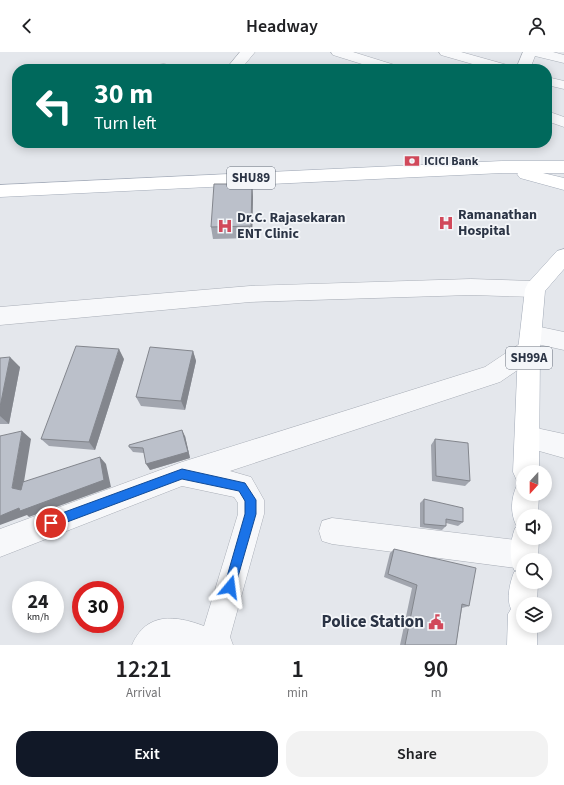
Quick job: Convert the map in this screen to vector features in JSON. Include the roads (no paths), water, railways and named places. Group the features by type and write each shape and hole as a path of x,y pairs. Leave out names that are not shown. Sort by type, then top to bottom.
{"main road":[{"name":"SHU89","path":"502,167 564,184"},
{"name":"SHU89","path":"0,191 502,167 564,167"},
{"path":"535,289 564,256"},
{"name":"SH99A","path":"526,465 530,342 535,289"},
{"path":"522,633 522,645"}],"street":[{"path":"237,64 248,52"},
{"path":"338,52 389,64"},
{"path":"446,52 488,64"},
{"path":"524,64 530,52"},
{"path":"537,52 564,59"},
{"path":"552,82 564,85"},
{"path":"552,118 564,122"},
{"path":"0,316 250,294 471,287 535,289"},
{"path":"0,543 182,474 492,375 530,342 564,341"},
{"path":"527,437 564,446"},
{"path":"147,645 150,640 162,633 175,632 216,644 251,514 251,500 242,486 182,474"},
{"path":"332,531 516,558"}],"place":[{"name":"ICICI Bank","path":"412,161"},
{"name":"Ramanathan Hospital","path":"446,223"},
{"name":"Dr.C. Rajasekaran ENT Clinic","path":"225,226"},
{"name":"Police Station","path":"436,622"}]}
